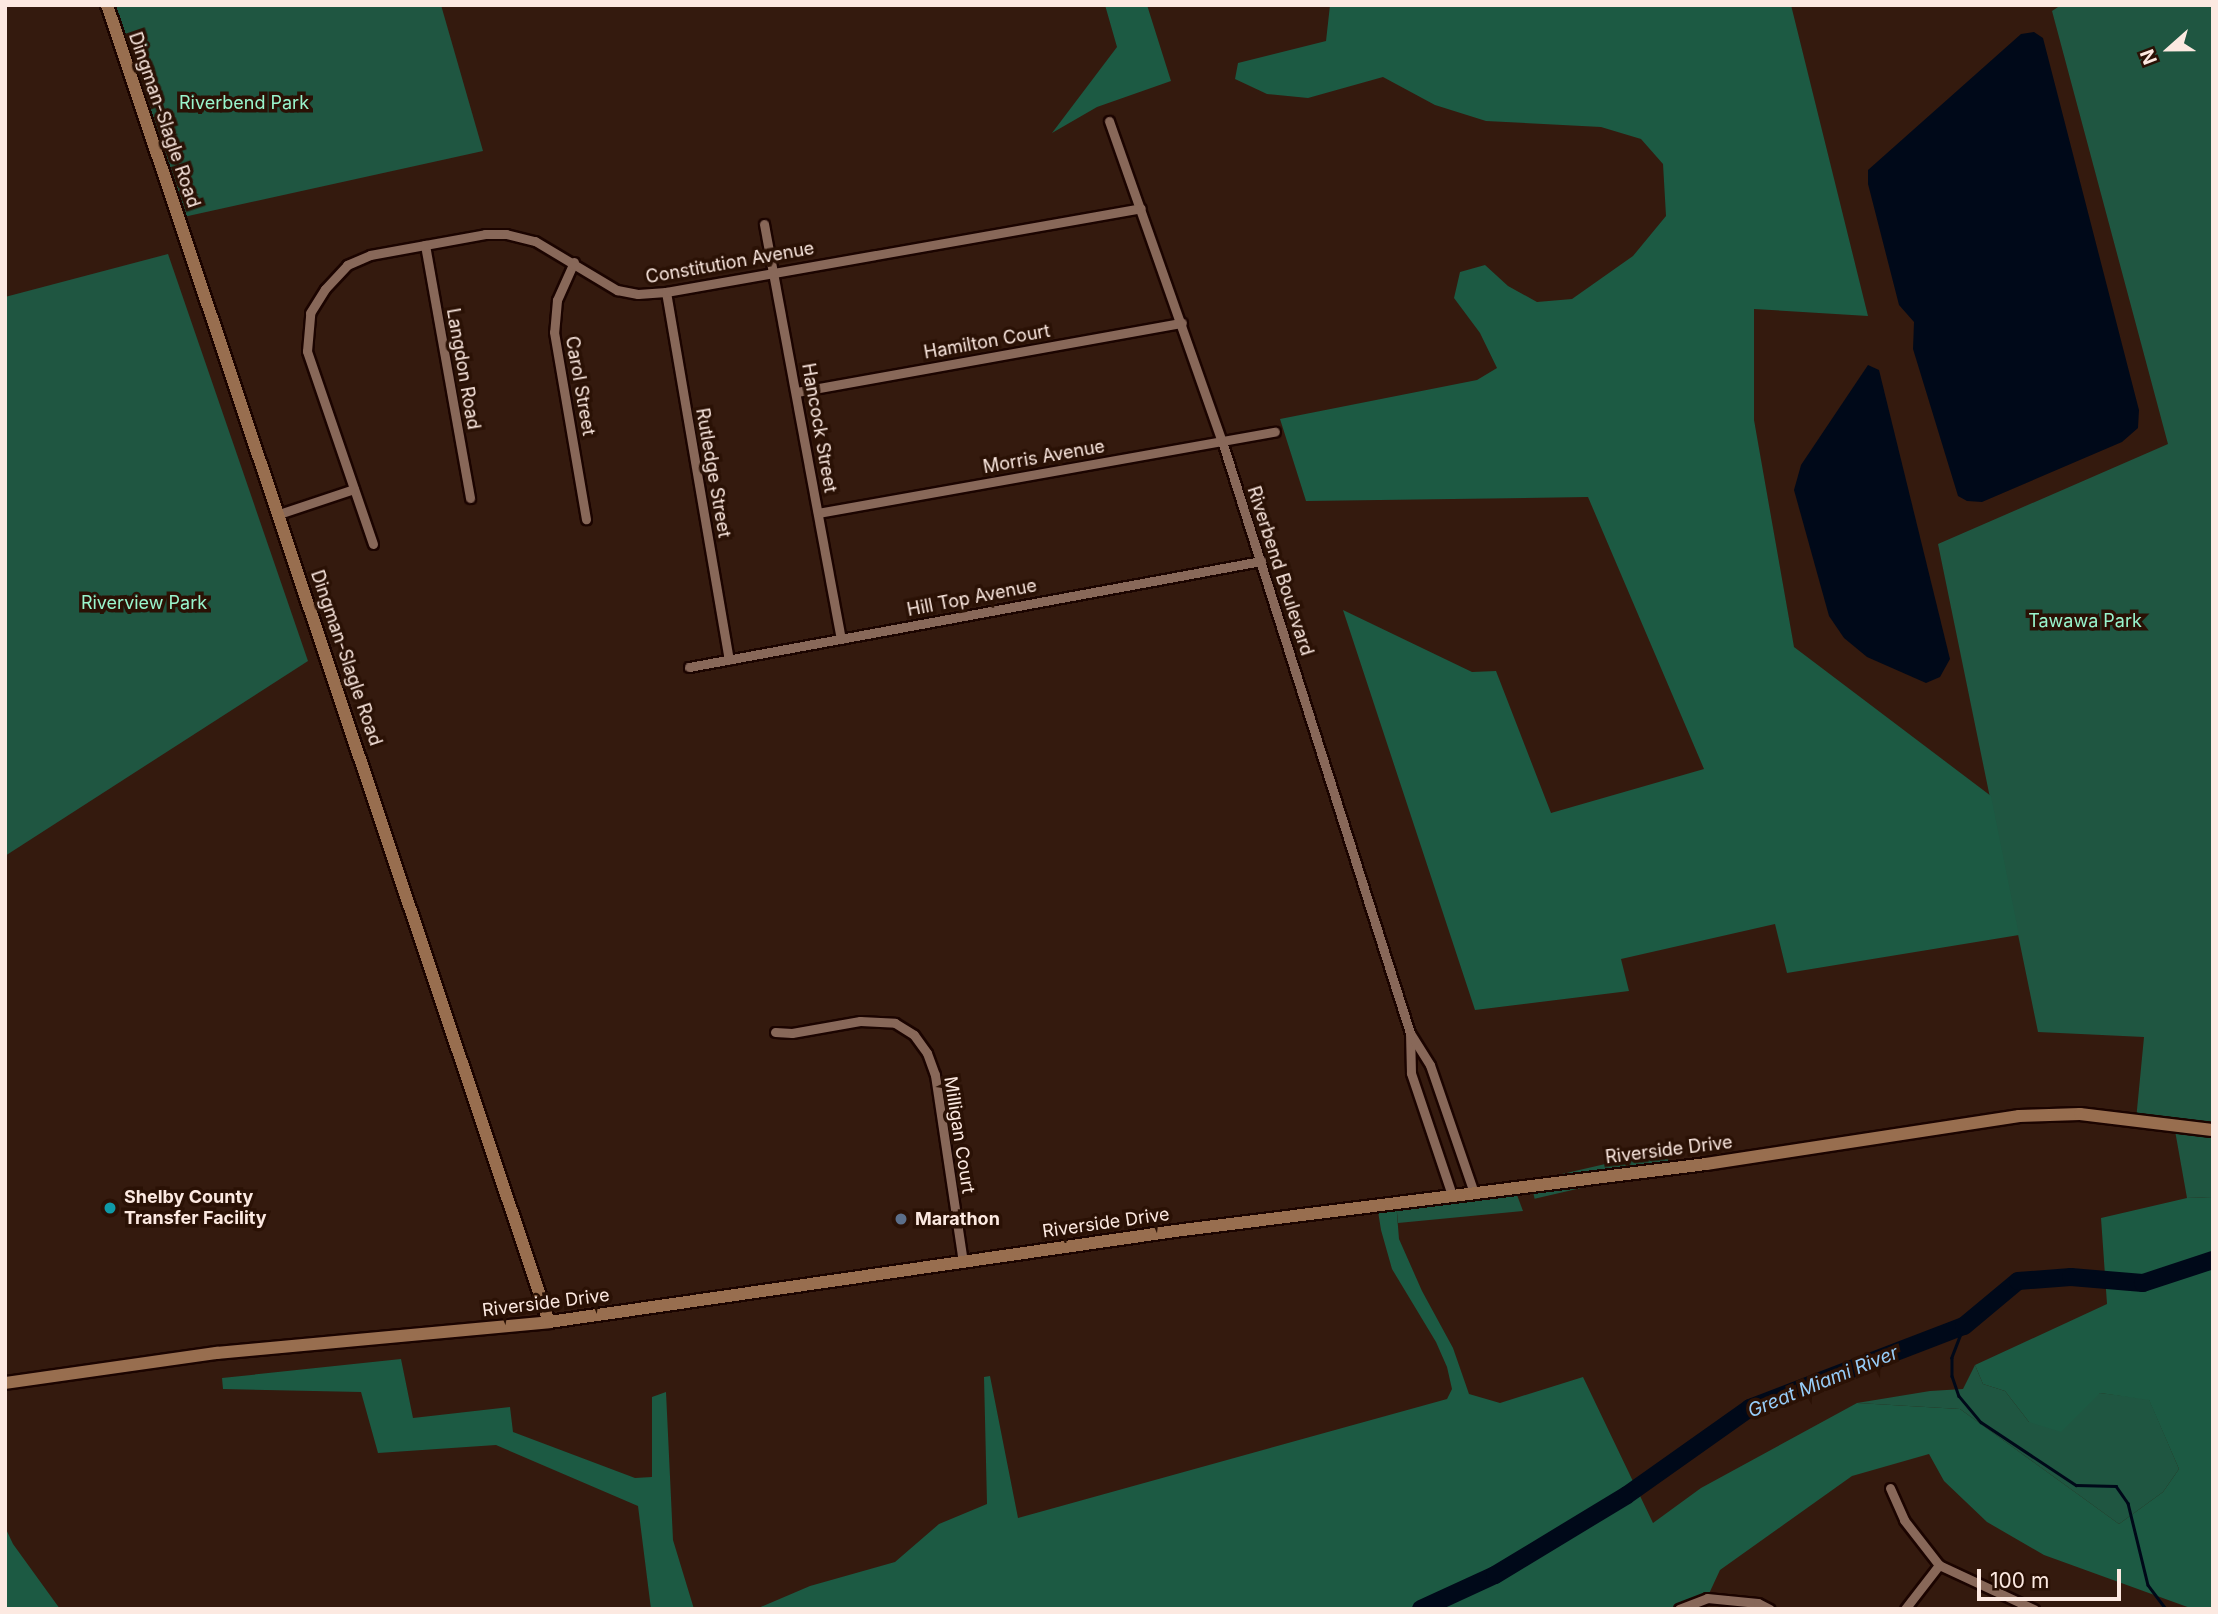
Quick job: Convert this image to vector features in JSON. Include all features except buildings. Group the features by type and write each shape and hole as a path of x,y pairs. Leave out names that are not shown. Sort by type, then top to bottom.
{"main road":[{"name":"Dingman-Slagle Road","path":"107,5 549,1322"},
{"name":"Riverside Drive","path":"5,1383 217,1353 549,1322 1452,1195 1697,1165 2019,1116 2080,1114 2213,1130"}],"street":[{"name":"Riverbend Boulevard","path":"1110,121 1222,441 1410,1033"},
{"name":"Constitution Avenue","path":"373,544 307,351 310,313 324,289 347,265 370,255 485,234 506,234 535,241 617,290 638,294 666,292 1142,208"},
{"name":"Hancock Street","path":"764,224 775,271 841,639"},
{"name":"Langdon Road","path":"425,245 470,498"},
{"name":"Carol Street","path":"574,262 557,300 554,332 586,519"},
{"name":"Rutledge Street","path":"666,292 729,660"},
{"name":"Hamilton Court","path":"797,392 1182,323"},
{"name":"Morris Avenue","path":"818,513 1275,432"},
{"path":"279,514 354,489"},
{"name":"Hill Top Avenue","path":"689,667 1261,561"},
{"name":"Milligan Court","path":"775,1032 792,1032 860,1020 895,1023 914,1035 927,1053 935,1075 963,1262"},
{"path":"1410,1033 1430,1065 1474,1193"},
{"path":"1410,1033 1411,1073 1452,1195"},
{"path":"1890,1488 1904,1520 1939,1565 2034,1609"},
{"path":"1905,1609 1939,1565"},
{"path":"1679,1609 1707,1598 1758,1603 1770,1609"}],"green space":[{"name":"Riverbend Park","path":"107,5 441,5 483,151 179,218"},
{"path":"1105,5 1147,5 1171,81 1097,107 1052,133 1117,47"},
{"path":"1330,5 1791,5 1868,316 1754,309 1754,420 1794,647 1991,796 2019,935 1787,973 1775,924 1621,959 1629,991 1475,1010 1343,610 1472,672 1496,671 1551,813 1704,769 1588,497 1306,501 1280,419 1477,380 1497,368 1480,333 1454,298 1460,272 1485,265 1508,286 1537,302 1572,299 1633,256 1666,216 1663,164 1641,139 1601,127 1486,121 1435,105 1383,77 1308,98 1267,94 1235,79 1238,63 1326,41"},
{"name":"Tawawa Park","path":"2061,5 2213,5 2213,1197 2187,1198 2174,1125 2136,1120 2144,1037 2038,1032 1938,544 2168,444 2052,11"},
{"name":"Riverview Park","path":"168,254 308,661 5,856 5,297"},
{"path":"1666,1150 1670,1168 1535,1199 1531,1181"},
{"path":"1514,1187 1523,1211 1398,1223 1396,1202"},
{"path":"2213,1197 2213,1609 2193,1609 2044,1555 1987,1522 1944,1481 1929,1454 1852,1476 1720,1570 1707,1598 1679,1609 756,1609 810,1586 895,1562 939,1524 987,1504 984,1377 990,1376 1018,1518 1447,1399 1452,1389 1447,1367 1436,1342 1392,1269 1381,1230 1377,1205 1396,1202 1399,1239 1422,1291 1453,1348 1469,1394 1500,1403 1583,1377 1653,1523 1701,1488 1857,1403 1960,1409 2119,1524 2163,1492 2179,1469 2149,1400 2100,1393 2061,1432 2029,1422 2005,1391 1983,1384 1975,1365 2107,1304 2101,1218 2187,1198"},
{"path":"401,1359 413,1418 510,1407 513,1432 635,1478 652,1477 652,1397 666,1392 673,1540 694,1609 651,1609 638,1506 496,1445 378,1453 361,1392 223,1389 222,1378"},
{"path":"1975,1365 1983,1384 2005,1391 2029,1422 2100,1393 2149,1399 2179,1469 2163,1492 2119,1524 1960,1409 1857,1403 1930,1391 1963,1389"},
{"path":"5,1527 13,1544 60,1609 5,1609"}],"water":[{"path":"2034,32 2043,38 2139,410 2138,428 2122,442 1982,502 1967,501 1958,496 1913,349 1914,322 1899,305 1868,184 1868,170 2021,34"},
{"path":"1868,365 1879,370 1950,659 1940,677 1926,683 1867,657 1844,638 1829,616 1794,490 1801,465"}],"waterway":[{"name":"Great Miami River","path":"1421,1609 1495,1575 1627,1495 1750,1408 1964,1326 2018,1281 2071,1277 2143,1283 2213,1260"},
{"path":"1964,1326 1952,1358 1952,1376 1959,1396 1981,1422 2076,1485 2116,1486 2128,1503 2148,1585 2166,1609"}],"place":[{"name":"Shelby County Transfer Facility","path":"110,1208"},
{"name":"Marathon","path":"901,1219"}]}
